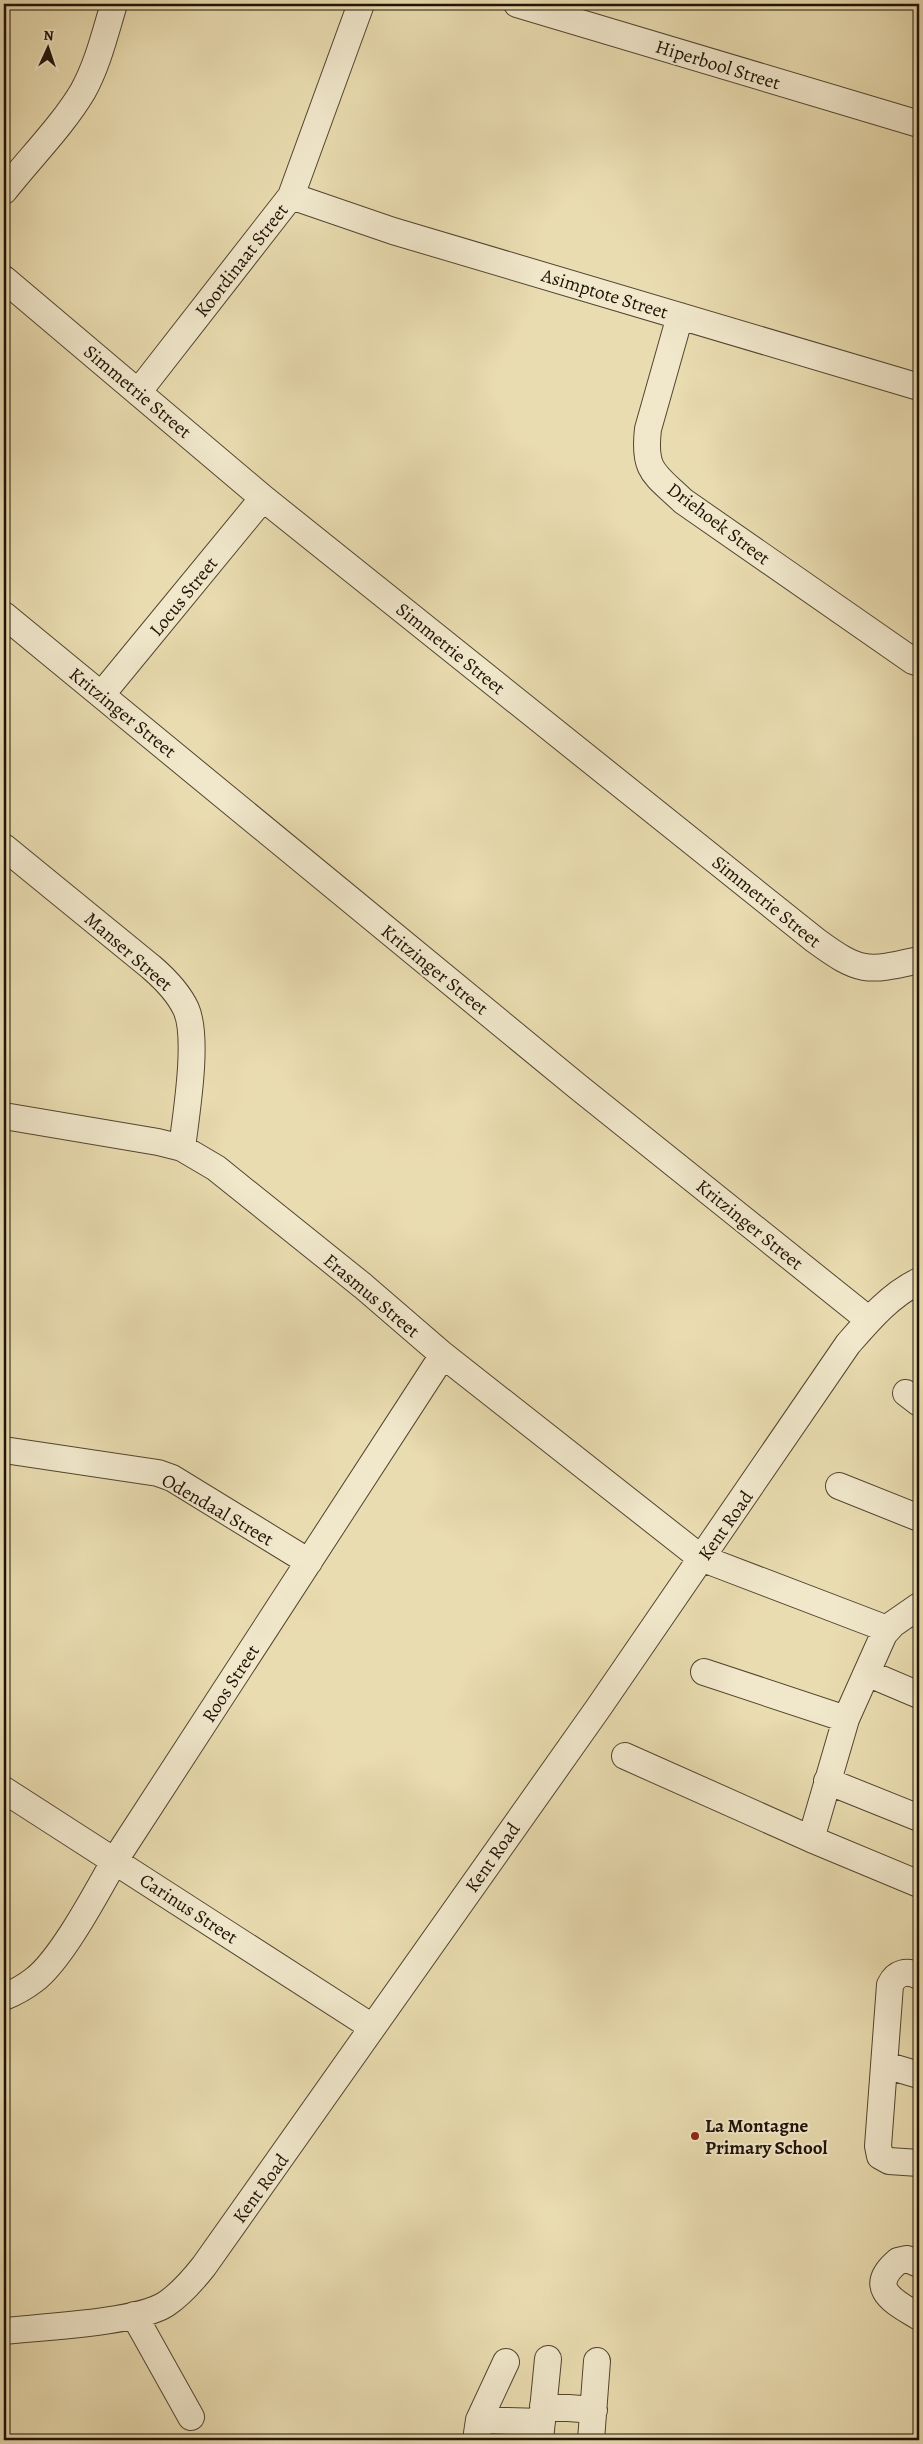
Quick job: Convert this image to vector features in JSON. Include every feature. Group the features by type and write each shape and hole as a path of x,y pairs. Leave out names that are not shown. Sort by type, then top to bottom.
{"street":[{"path":"4,191 71,110 84,90 94,68 114,4"},
{"name":"Koordinaat Street","path":"139,391 292,196 361,4"},
{"name":"Hiperbool Street","path":"516,4 919,124"},
{"name":"Asimptote Street","path":"292,196 393,231 919,387"},
{"name":"Simmetrie Street","path":"4,278 263,498 839,958 863,968 883,968 919,960"},
{"name":"Driehoek Street","path":"680,316 648,429 646,448 648,463 654,473 683,501 904,655 919,663"},
{"name":"Locus Street","path":"102,694 263,498"},
{"name":"Kritzinger Street","path":"4,615 570,1080 869,1320"},
{"name":"Manser Street","path":"4,847 167,981 187,1010 190,1029 190,1062 182,1148"},
{"name":"Erasmus Street","path":"4,1116 158,1142 182,1148 229,1178 363,1286 443,1355 701,1558 887,1629"},
{"name":"Kent Road","path":"4,2331 134,2314 165,2305 204,2266 701,1558 848,1344 869,1320 904,1288 919,1281"},
{"name":"Roos Street","path":"4,1998 35,1980 48,1967 115,1860 443,1355"},
{"name":"Odendaal Street","path":"4,1450 149,1472 172,1478 309,1562"},
{"path":"839,1486 919,1518"},
{"path":"811,1839 846,1719 887,1629 919,1606"},
{"path":"704,1672 846,1719"},
{"path":"867,1673 919,1695"},
{"path":"625,1756 811,1839 919,1884"},
{"path":"827,1781 919,1818"},
{"name":"Carinus Street","path":"4,1790 372,2027"},
{"path":"919,1976 913,1973 902,1973 896,1976 890,1985 878,2152 889,2161 919,2163"},
{"path":"884,2065 919,2074"},
{"path":"919,2264 907,2259 898,2261 883,2283 888,2298 919,2317"},
{"path":"134,2314 191,2418"},
{"path":"542,2423 548,2359"},
{"path":"591,2440 597,2361"},
{"path":"506,2362 478,2430 542,2423 594,2410"}],"place":[{"name":"La Montagne Primary School","path":"695,2136"}]}
